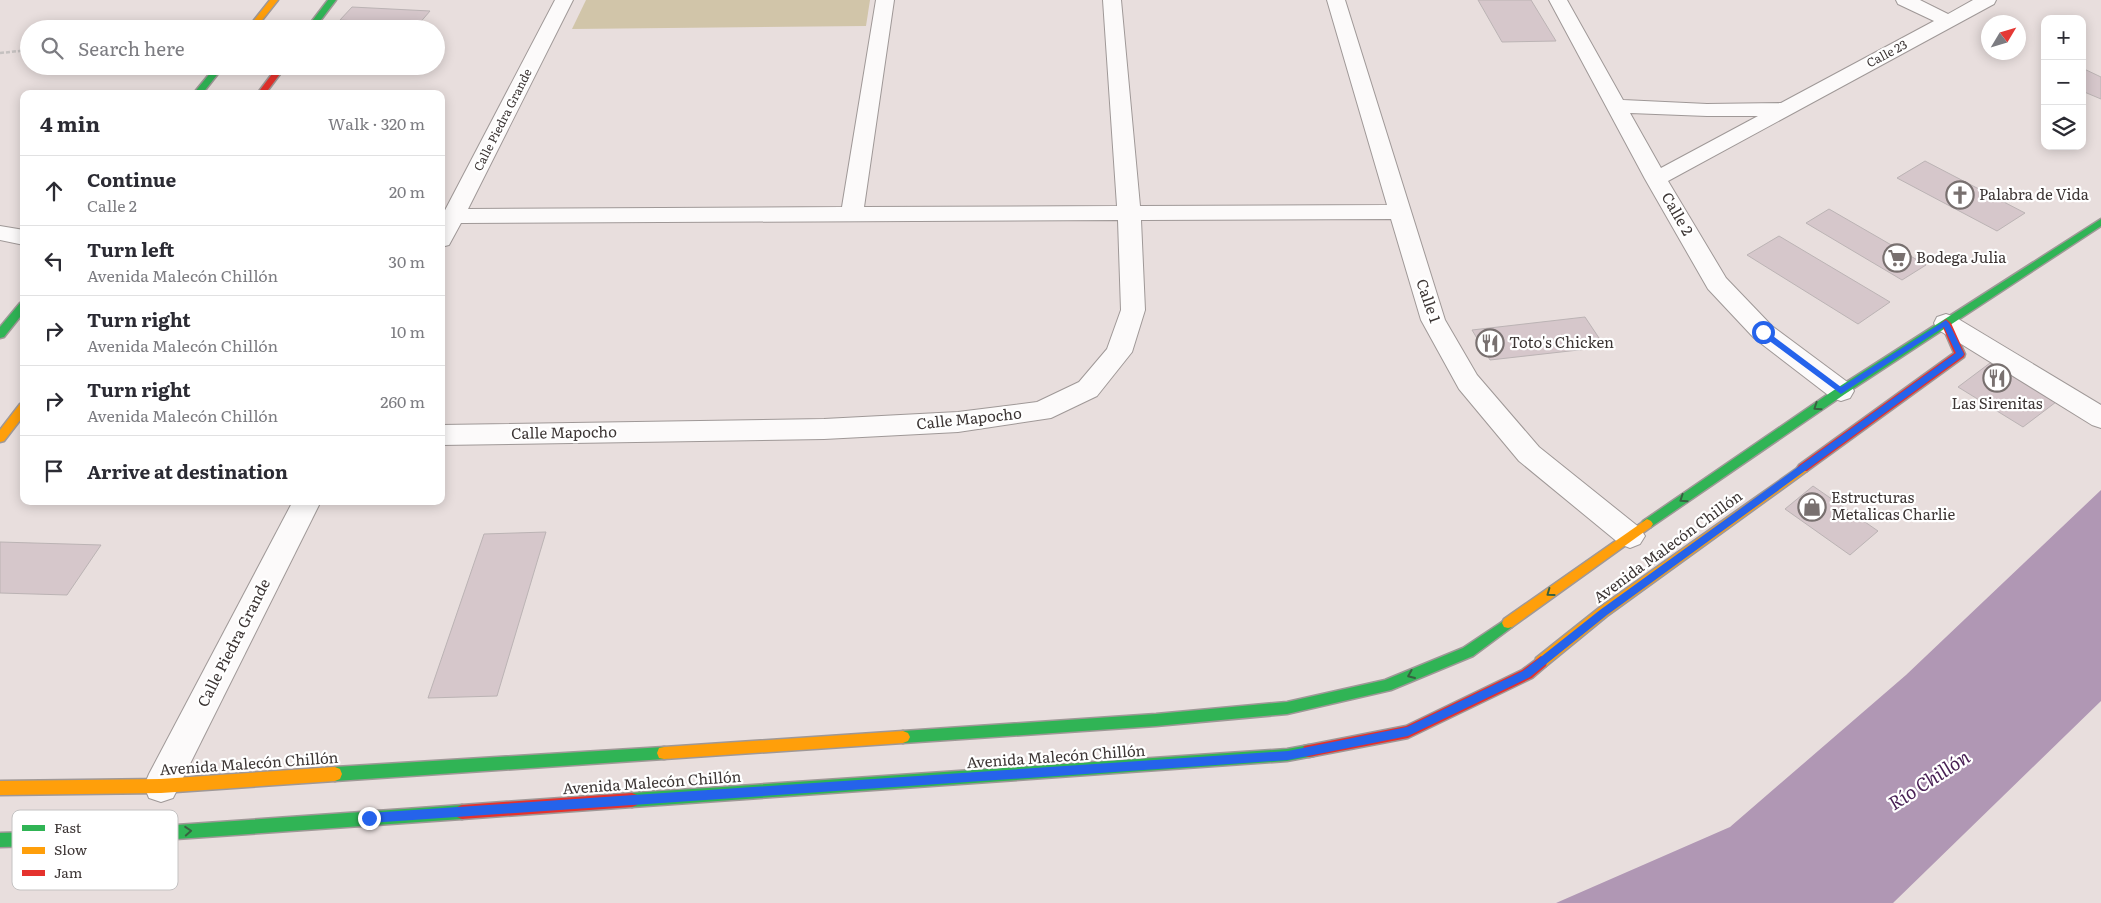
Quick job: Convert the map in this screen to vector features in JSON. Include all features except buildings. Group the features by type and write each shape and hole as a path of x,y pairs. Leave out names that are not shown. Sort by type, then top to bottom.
{"main road":[{"path":"258,20 274,0"},
{"path":"317,20 332,0"},
{"path":"200,90 213,75"},
{"path":"264,90 275,75"},
{"name":"Avenida Malecón Chillón","path":"0,788 161,786 1146,721 1287,708 1386,686 1468,652 1630,536 1841,391 2101,222"},
{"path":"0,334 20,310"},
{"name":"Avenida Malecón Chillón","path":"178,832 1288,756 1408,732 1527,674 1604,612 1960,354 1946,323"},
{"path":"0,438 20,412"}],"street":[{"name":"Calle Piedra Grande","path":"445,232 564,0"},
{"path":"852,214 885,0"},
{"name":"Calle Mapocho","path":"445,435 824,429 958,422 1042,411 1088,389 1118,352 1133,310 1129,213 1112,0"},
{"name":"Calle 1","path":"1336,0 1433,320 1468,382 1530,454 1630,536"},
{"name":"Calle 2","path":"1558,0 1656,179 1717,283 1763,332 1841,391"},
{"path":"1905,0 1948,21"},
{"name":"Calle 23","path":"1656,179 1987,0"},
{"name":"Calle 23","path":"1616,106 1707,110 1787,108"},
{"path":"453,216 1400,212"},
{"path":"0,233 20,237"},
{"path":"1946,323 2101,418"},
{"name":"Calle Piedra Grande","path":"161,786 305,505"}],"path":[{"path":"0,53 20,51"}],"shaded area":[{"path":"586,0 870,0 866,26 572,29"}],"water":[{"name":"Río Chillón","path":"2101,490 2101,701 1893,903 1556,903 1730,827 1906,675"}],"traffic: fast":[{"path":"317,20 332,0"},
{"path":"200,90 213,75"},
{"path":"1647,524 1841,391 2101,222"},
{"path":"0,334 20,310"},
{"path":"903,737 1156,720 1287,708 1386,686 1468,652 1508,623"},
{"path":"632,800 1287,755 1309,751"},
{"path":"335,774 664,753"},
{"path":"178,832 462,812"},
{"path":"0,840 12,840"}],"traffic: slow":[{"path":"258,20 274,0"},
{"path":"0,438 20,412"},
{"path":"1541,662 1603,612 1803,468"},
{"path":"1508,623 1647,524"},
{"path":"664,753 903,737"},
{"path":"0,788 161,786 335,774"}],"traffic: jam":[{"path":"264,90 275,75"},
{"path":"1803,468 1960,354 1946,323"},
{"path":"1309,751 1408,732 1527,674 1541,662"},
{"path":"462,812 632,800"}],"place":[{"name":"Palabra de Vida","path":"1960,195"},
{"name":"Bodega Julia","path":"1897,258"},
{"name":"Toto's Chicken","path":"1490,343"},
{"name":"Las Sirenitas","path":"1997,378"},
{"name":"Estructuras Metalicas Charlie","path":"1812,507"}],"route":[{"path":"369,818 1288,756 1408,732 1527,674 1604,612 1960,354 1946,323 1841,391 1763,332"}]}
